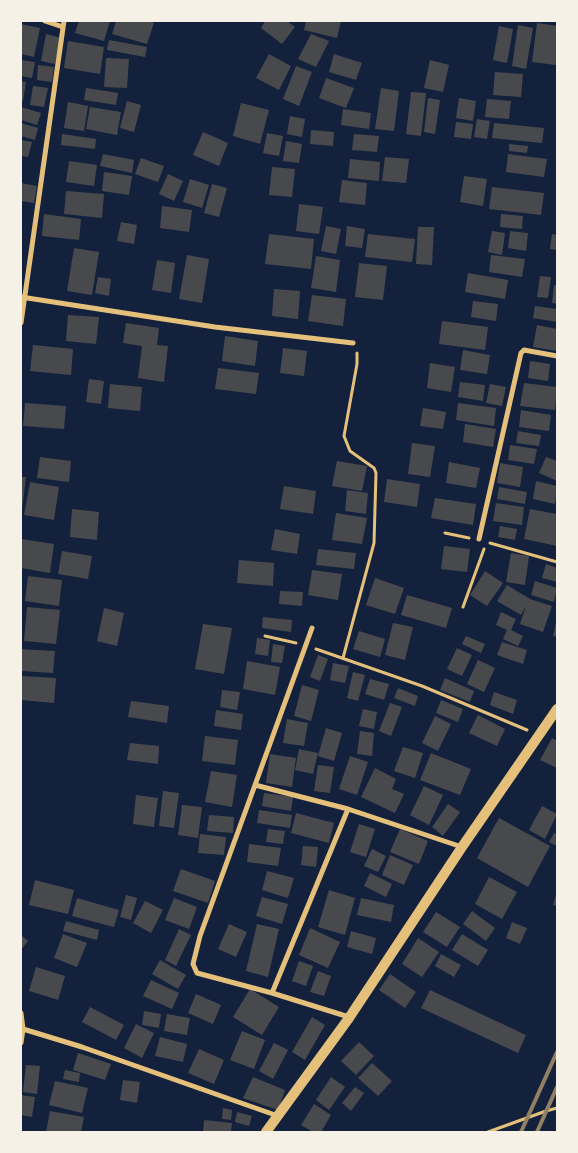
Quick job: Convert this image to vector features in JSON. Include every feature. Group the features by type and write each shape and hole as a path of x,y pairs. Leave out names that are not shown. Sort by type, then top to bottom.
{"main road":[{"path":"266,1132 349,1018 462,847 557,709"}],"street":[{"path":"21,323 23,297 64,24 45,21"},
{"path":"23,297 215,327 353,343"},
{"path":"478,539 521,353 524,350 529,350 557,356"},
{"path":"312,628 200,936 193,964 197,973 272,993 349,1018"},
{"path":"255,785 348,809 462,847"},
{"path":"272,993 348,809"},
{"path":"21,1013 24,1030 21,1043"},
{"path":"24,1030 82,1047 278,1116"}],"path":[{"path":"343,658 374,543 376,473 374,468 350,451 344,436 358,364 358,352 353,343"},
{"path":"445,533 478,539"},
{"path":"463,607 486,542 557,562"},
{"path":"264,636 306,645 422,686 539,735"},
{"path":"488,1132 557,1108"}],"building":[{"path":"79,21 110,21 104,41 75,33"},
{"path":"116,21 148,21 154,23 147,44 112,34"},
{"path":"265,21 287,21 295,27 282,44 261,28"},
{"path":"306,21 341,21 337,38 304,30"},
{"path":"537,23 557,26 556,65 532,62"},
{"path":"21,24 40,28 34,57 21,54"},
{"path":"518,25 533,28 526,69 512,66"},
{"path":"499,26 513,29 507,63 493,60"},
{"path":"46,34 61,38 55,64 41,61"},
{"path":"311,34 329,41 316,67 298,59"},
{"path":"109,40 147,47 145,57 107,50"},
{"path":"68,41 104,47 100,74 64,68"},
{"path":"269,54 291,66 279,90 256,78"},
{"path":"334,54 362,63 356,80 329,72"},
{"path":"106,58 129,59 127,88 104,87"},
{"path":"21,60 35,62 32,78 21,76"},
{"path":"430,60 449,65 443,92 424,88"},
{"path":"38,65 54,67 52,82 37,80"},
{"path":"296,66 312,72 299,106 283,99"},
{"path":"495,72 523,74 521,97 493,95"},
{"path":"326,78 354,88 346,108 319,98"},
{"path":"21,81 26,82 23,101 21,101"},
{"path":"33,86 48,88 44,107 30,105"},
{"path":"86,88 118,93 116,105 84,100"},
{"path":"381,88 399,91 394,131 375,129"},
{"path":"411,92 426,93 421,136 406,134"},
{"path":"428,98 440,100 435,134 424,132"},
{"path":"459,98 476,101 473,121 456,118"},
{"path":"487,99 511,101 509,119 485,117"},
{"path":"127,101 141,105 134,132 120,128"},
{"path":"68,102 88,106 84,131 64,128"},
{"path":"241,103 269,110 260,144 233,136"},
{"path":"21,107 41,113 37,125 21,120"},
{"path":"90,107 121,112 117,135 86,129"},
{"path":"343,109 371,113 369,129 341,125"},
{"path":"290,116 305,119 302,137 287,134"},
{"path":"477,119 490,121 487,139 474,137"},
{"path":"456,122 473,124 471,139 454,137"},
{"path":"21,123 38,128 35,140 21,136"},
{"path":"494,123 544,128 542,143 492,138"},
{"path":"311,130 334,132 333,146 310,144"},
{"path":"203,132 228,143 219,166 193,155"},
{"path":"267,133 283,136 279,156 263,153"},
{"path":"62,134 96,139 95,149 61,145"},
{"path":"354,134 379,136 377,152 352,150"},
{"path":"21,140 32,142 28,157 21,156"},
{"path":"286,141 302,144 299,163 283,161"},
{"path":"509,144 528,146 527,153 509,151"},
{"path":"103,154 134,160 132,173 100,166"},
{"path":"508,154 547,159 544,177 506,172"},
{"path":"385,157 409,159 406,183 382,181"},
{"path":"141,158 164,166 158,182 135,174"},
{"path":"350,159 380,162 379,181 348,178"},
{"path":"69,161 97,165 94,186 66,182"},
{"path":"272,167 295,169 292,197 269,195"},
{"path":"104,172 132,176 129,195 102,191"},
{"path":"168,174 183,181 174,201 159,194"},
{"path":"464,176 487,179 483,206 460,202"},
{"path":"190,179 209,185 202,208 183,202"},
{"path":"342,180 367,183 365,205 339,202"},
{"path":"21,183 37,186 34,203 21,201"},
{"path":"212,184 227,188 219,217 204,213"},
{"path":"492,187 544,193 541,215 489,209"},
{"path":"66,191 104,194 102,218 64,214"},
{"path":"299,204 323,207 319,234 296,231"},
{"path":"162,206 192,210 189,232 160,228"},
{"path":"44,214 81,219 79,240 42,236"},
{"path":"501,214 523,216 522,229 500,227"},
{"path":"121,222 137,225 134,244 117,241"},
{"path":"326,226 341,229 336,254 321,251"},
{"path":"347,226 365,229 362,248 345,246"},
{"path":"418,227 434,227 432,265 416,264"},
{"path":"492,231 505,233 502,255 488,252"},
{"path":"510,231 528,233 526,251 508,248"},
{"path":"269,234 314,239 311,269 265,264"},
{"path":"368,234 415,239 412,262 365,257"},
{"path":"552,234 557,235 557,250 550,249"},
{"path":"74,248 99,252 92,295 67,291"},
{"path":"187,255 209,259 202,303 179,299"},
{"path":"491,255 525,259 522,277 489,272"},
{"path":"316,256 340,260 336,292 311,288"},
{"path":"157,260 175,263 171,293 152,290"},
{"path":"359,263 387,266 383,300 355,297"},
{"path":"468,273 508,280 505,299 465,292"},
{"path":"540,276 551,277 548,298 537,297"},
{"path":"98,277 111,279 109,296 95,293"},
{"path":"554,285 557,285 557,304 552,303"},
{"path":"274,289 300,291 298,319 272,316"},
{"path":"312,295 346,299 343,326 308,321"},
{"path":"473,301 498,304 496,321 471,317"},
{"path":"535,306 557,309 557,322 533,318"},
{"path":"68,315 99,317 96,344 66,341"},
{"path":"442,321 488,327 485,350 439,344"},
{"path":"126,323 159,328 157,345 168,346 164,382 138,378 142,346 123,343"},
{"path":"537,325 557,329 557,351 533,347"},
{"path":"225,336 258,341 255,366 222,361"},
{"path":"33,345 73,349 71,375 30,371"},
{"path":"283,348 307,351 304,376 280,373"},
{"path":"463,350 490,355 487,374 460,370"},
{"path":"530,361 550,364 548,381 528,378"},
{"path":"430,363 455,367 451,392 427,388"},
{"path":"218,368 259,373 256,394 215,389"},
{"path":"89,379 104,381 101,404 86,402"},
{"path":"460,382 485,385 483,401 458,397"},
{"path":"524,383 557,387 555,410 520,406"},
{"path":"110,384 142,387 140,411 108,408"},
{"path":"490,384 506,387 502,406 486,403"},
{"path":"25,403 66,406 64,429 23,426"},
{"path":"458,403 496,408 494,426 456,420"},
{"path":"423,408 446,412 443,429 420,426"},
{"path":"521,410 551,415 549,431 519,427"},
{"path":"465,424 496,429 493,447 463,442"},
{"path":"518,431 541,435 539,446 516,443"},
{"path":"412,443 435,446 430,477 408,474"},
{"path":"510,445 537,449 534,464 508,460"},
{"path":"40,457 71,461 69,482 37,478"},
{"path":"546,457 557,461 557,481 539,473"},
{"path":"337,461 367,466 362,491 332,486"},
{"path":"449,462 480,468 476,488 446,483"},
{"path":"500,463 523,467 520,487 497,483"},
{"path":"21,477 26,477 22,510 21,510"},
{"path":"387,479 420,484 417,507 384,502"},
{"path":"536,481 557,486 555,504 533,499"},
{"path":"30,482 59,487 54,520 24,515"},
{"path":"284,486 316,491 313,514 280,509"},
{"path":"499,487 527,492 525,504 497,499"},
{"path":"347,490 368,493 366,514 345,511"},
{"path":"435,498 476,504 473,525 431,518"},
{"path":"496,503 524,507 522,525 493,521"},
{"path":"72,509 99,512 97,540 70,537"},
{"path":"530,509 557,514 557,546 524,539"},
{"path":"336,513 367,518 362,544 332,540"},
{"path":"500,526 517,529 515,540 498,537"},
{"path":"275,529 300,534 297,554 271,550"},
{"path":"21,539 54,544 50,573 21,568"},
{"path":"444,546 470,549 467,572 441,569"},
{"path":"318,549 356,553 354,569 316,565"},
{"path":"62,551 92,556 88,579 58,574"},
{"path":"511,553 529,556 525,585 506,582"},
{"path":"239,560 274,563 273,586 237,583"},
{"path":"546,564 557,568 557,582 542,578"},
{"path":"312,570 342,574 338,600 308,595"},
{"path":"485,571 503,583 487,606 470,595"},
{"path":"28,576 62,580 59,606 25,601"},
{"path":"375,578 404,588 395,614 366,605"},
{"path":"535,581 557,588 554,602 531,595"},
{"path":"507,585 530,599 552,606 543,632 520,624 526,606 521,615 497,601"},
{"path":"280,591 303,592 302,606 279,604"},
{"path":"407,595 452,608 446,628 401,615"},
{"path":"27,607 60,610 56,644 24,641"},
{"path":"104,608 124,613 117,646 97,641"},
{"path":"501,612 516,619 511,630 523,636 518,646 503,639 507,630 496,625"},
{"path":"263,617 292,620 291,632 262,628"},
{"path":"557,622 557,637 553,636"},
{"path":"393,623 413,627 405,660 385,655"},
{"path":"203,624 232,628 224,674 195,669"},
{"path":"359,631 385,639 380,657 353,649"},
{"path":"466,636 485,644 481,653 462,644"},
{"path":"257,638 270,640 268,656 255,654"},
{"path":"502,642 527,650 523,664 497,655"},
{"path":"273,644 285,646 282,663 271,662"},
{"path":"457,648 472,655 462,676 447,669"},
{"path":"21,649 55,651 53,673 21,671"},
{"path":"318,655 328,659 320,681 310,677"},
{"path":"478,660 495,668 484,692 467,684"},
{"path":"247,661 280,667 275,695 243,689"},
{"path":"333,663 349,666 345,683 330,680"},
{"path":"353,672 365,675 358,701 347,698"},
{"path":"22,676 56,678 54,703 21,700"},
{"path":"445,678 474,691 470,702 440,690"},
{"path":"370,679 389,684 384,700 365,694"},
{"path":"302,685 319,690 311,721 294,716"},
{"path":"398,688 418,696 415,706 394,698"},
{"path":"222,690 240,692 237,710 220,707"},
{"path":"494,692 517,700 513,714 490,705"},
{"path":"441,700 463,709 458,722 436,713"},
{"path":"131,701 169,706 167,723 128,717"},
{"path":"390,703 402,707 391,736 379,731"},
{"path":"363,709 377,712 374,729 359,726"},
{"path":"216,710 243,714 241,730 214,726"},
{"path":"478,715 505,729 497,746 469,733"},
{"path":"435,716 451,724 438,751 422,743"},
{"path":"287,719 308,723 304,746 283,743"},
{"path":"326,728 342,733 334,761 318,756"},
{"path":"360,731 374,733 372,756 357,754"},
{"path":"205,736 238,740 235,765 202,761"},
{"path":"552,738 557,741 557,768 540,760"},
{"path":"130,743 159,746 158,764 127,760"},
{"path":"403,747 423,753 415,778 394,771"},
{"path":"299,749 318,753 313,774 295,770"},
{"path":"431,753 471,769 460,795 420,780"},
{"path":"270,754 296,758 292,787 266,783"},
{"path":"350,756 368,762 357,795 339,789"},
{"path":"318,765 334,767 330,793 314,791"},
{"path":"375,768 396,779 392,789 404,794 395,813 361,797"},
{"path":"211,771 237,775 232,807 205,802"},
{"path":"424,786 443,795 429,825 410,815"},
{"path":"163,791 179,793 174,828 159,826"},
{"path":"264,793 293,797 291,811 262,806"},
{"path":"136,795 158,798 154,827 133,824"},
{"path":"448,804 460,812 443,836 432,827"},
{"path":"182,805 202,807 198,838 178,835"},
{"path":"542,806 557,814 545,839 529,830"},
{"path":"259,810 292,815 290,828 257,823"},
{"path":"296,813 334,823 329,843 291,833"},
{"path":"209,815 234,817 233,833 207,831"},
{"path":"499,818 550,846 528,887 477,858"},
{"path":"359,824 375,829 366,857 350,852"},
{"path":"268,829 285,831 283,844 266,842"},
{"path":"400,829 428,841 419,864 390,852"},
{"path":"554,833 557,834 557,846 549,842"},
{"path":"200,834 226,837 224,855 198,853"},
{"path":"249,844 281,848 278,866 247,862"},
{"path":"303,846 318,847 316,867 301,865"},
{"path":"372,849 386,856 378,872 364,866"},
{"path":"390,855 413,865 404,885 382,875"},
{"path":"181,869 215,881 208,903 173,891"},
{"path":"267,871 294,878 288,898 262,890"},
{"path":"370,873 392,884 386,897 364,886"},
{"path":"489,877 517,892 502,919 475,904"},
{"path":"35,880 74,890 68,914 29,905"},
{"path":"329,890 355,898 345,935 318,927"},
{"path":"557,892 557,906 553,905"},
{"path":"126,895 137,898 131,920 120,917"},
{"path":"262,897 288,904 282,924 256,916"},
{"path":"77,898 119,910 114,927 72,916"},
{"path":"174,898 197,907 189,929 165,920"},
{"path":"361,898 394,905 391,922 357,915"},
{"path":"145,901 163,910 151,933 133,923"},
{"path":"472,911 495,928 486,941 463,924"},
{"path":"436,912 460,927 447,947 423,932"},
{"path":"66,921 99,930 97,940 63,931"},
{"path":"512,922 527,928 520,944 506,938"},
{"path":"229,924 247,932 236,957 218,949"},
{"path":"257,924 279,929 268,977 246,971"},
{"path":"310,928 340,942 328,968 299,955"},
{"path":"179,929 191,935 176,966 165,960"},
{"path":"351,931 376,938 372,954 347,947"},
{"path":"63,934 87,943 77,967 54,958"},
{"path":"462,934 488,950 478,966 452,950"},
{"path":"21,935 28,941 21,950"},
{"path":"418,938 439,952 422,977 402,964"},
{"path":"441,954 461,965 454,977 435,966"},
{"path":"160,960 186,975 178,989 152,974"},
{"path":"299,961 313,966 306,986 292,981"},
{"path":"36,967 65,976 58,1000 29,991"},
{"path":"318,971 331,976 324,996 310,992"},
{"path":"390,974 416,992 405,1008 379,990"},
{"path":"151,980 179,993 172,1009 143,996"},
{"path":"250,989 279,1007 262,1035 233,1017"},
{"path":"430,990 526,1035 518,1053 421,1008"},
{"path":"196,994 221,1005 213,1024 188,1013"},
{"path":"90,1007 124,1025 116,1040 82,1022"},
{"path":"144,1011 161,1014 159,1028 142,1025"},
{"path":"167,1014 190,1018 187,1035 164,1031"},
{"path":"312,1017 325,1025 305,1060 292,1052"},
{"path":"136,1024 154,1033 142,1058 124,1048"},
{"path":"242,1031 265,1040 254,1069 230,1060"},
{"path":"160,1037 187,1044 183,1062 155,1056"},
{"path":"359,1042 374,1056 356,1075 341,1061"},
{"path":"274,1043 288,1050 273,1079 259,1071"},
{"path":"199,1049 224,1060 214,1084 188,1073"},
{"path":"78,1053 111,1064 105,1080 73,1070"},
{"path":"372,1063 392,1081 378,1096 358,1078"},
{"path":"26,1065 40,1066 37,1094 23,1092"},
{"path":"65,1070 80,1073 79,1082 63,1079"},
{"path":"253,1077 285,1090 278,1110 243,1098"},
{"path":"331,1077 345,1087 329,1110 316,1100"},
{"path":"123,1080 140,1082 137,1103 120,1100"},
{"path":"55,1081 88,1088 82,1113 49,1105"},
{"path":"355,1087 364,1093 351,1111 342,1103"},
{"path":"21,1095 35,1097 32,1117 21,1115"},
{"path":"314,1104 331,1115 321,1132 313,1132 301,1125"},
{"path":"223,1108 232,1110 231,1120 222,1119"},
{"path":"50,1111 84,1117 81,1132 46,1132"},
{"path":"237,1112 252,1116 249,1126 235,1122"},
{"path":"204,1120 232,1123 231,1132 203,1132"}],"railway":[{"path":"521,1132 557,1052"},
{"path":"537,1132 557,1087"}]}
